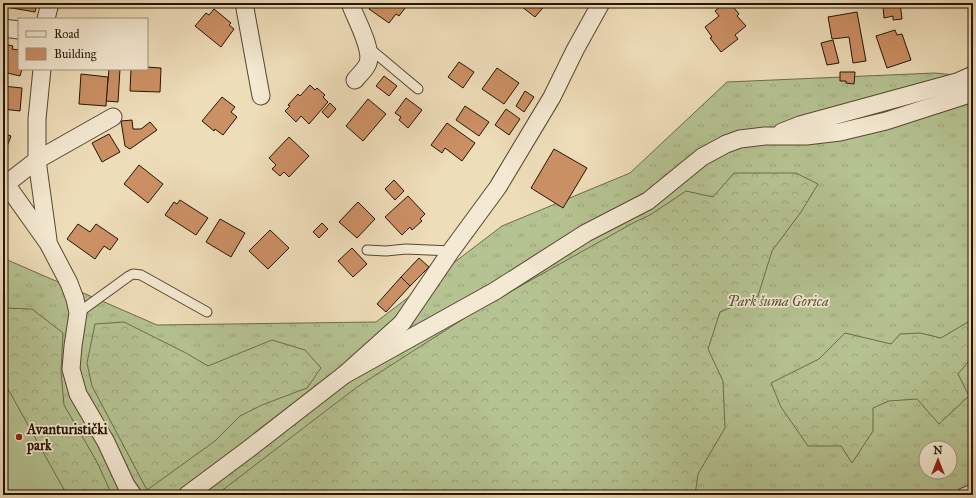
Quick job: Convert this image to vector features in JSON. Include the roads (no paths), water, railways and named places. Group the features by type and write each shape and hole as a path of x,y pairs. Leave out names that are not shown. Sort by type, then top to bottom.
{"street":[{"path":"46,18 50,3"},
{"path":"244,3 261,96"},
{"path":"350,3 370,55 368,64 355,80"},
{"path":"187,495 344,376 402,324 451,251 498,187 552,97 575,50 602,3"},
{"path":"3,28 18,30"},
{"path":"42,70 37,119 37,160 48,243"},
{"path":"777,135 800,125 957,82 973,75"},
{"path":"344,376 495,291 586,232 648,202 702,157 726,144 740,139 765,136 806,136 840,132 886,121 973,94"},
{"path":"112,117 37,160 4,183 48,243 69,283 78,313 71,369 78,394 106,442 126,485 133,495"},
{"path":"963,495 973,491"}],"lane":[{"path":"368,47 418,89"},
{"path":"368,250 386,251 406,249 451,251"},
{"path":"78,313 133,274 141,275 207,312"}],"place":[{"name":"Avanturistički park","path":"19,437"}],"park label":[{"name":"Park šuma Gorica","path":"778,301"}]}
